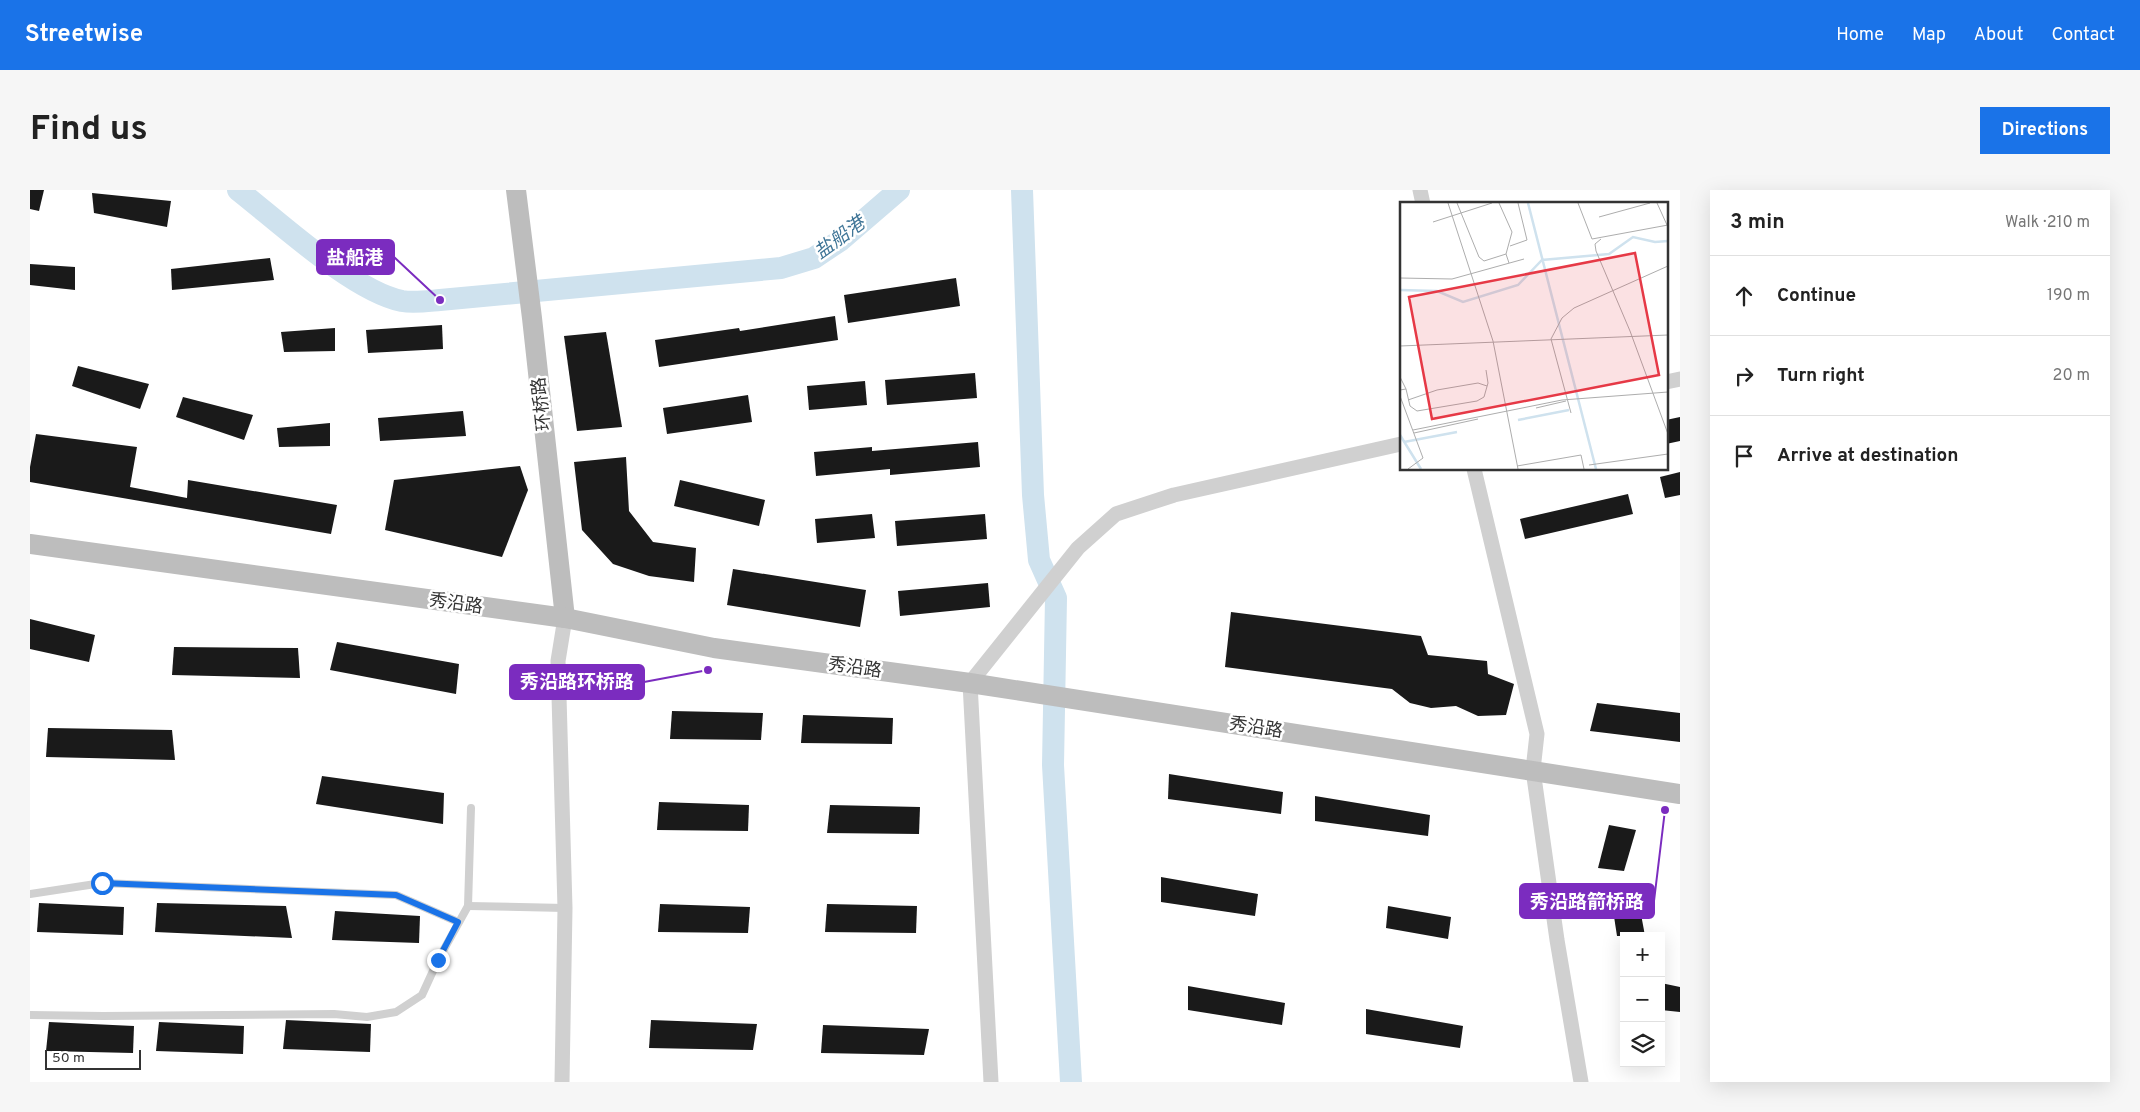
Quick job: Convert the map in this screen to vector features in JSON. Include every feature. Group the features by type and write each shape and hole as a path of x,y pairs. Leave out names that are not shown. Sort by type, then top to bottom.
{"main road":[{"name":"环桥路","path":"516,190 565,618"},
{"name":"秀沿路","path":"30,544 565,618 714,648 970,683 1680,794"}],"street":[{"path":"991,1082 970,683 1078,548 1116,514 1174,494 1400,444"},
{"path":"1474,470 1537,734 1534,770 1557,940 1581,1082"},
{"path":"562,1082 565,908 558,661 565,618"}],"lane":[{"path":"30,1015 334,1014 367,1017 396,1012 422,995 458,922 468,906 471,808"},
{"path":"30,894 102,883 396,895 458,922"},
{"path":"468,906 565,908"}],"building":[{"path":"30,190 44,190 39,211 30,209"},
{"path":"92,193 171,201 167,227 94,213"},
{"path":"270,258 274,280 172,290 171,269"},
{"path":"30,264 75,267 75,290 30,285"},
{"path":"956,278 960,306 848,323 844,295"},
{"path":"835,316 838,340 659,367 655,340 739,328 740,331"},
{"path":"442,325 443,349 368,353 366,330"},
{"path":"335,328 335,351 284,352 281,332"},
{"path":"606,332 622,427 577,431 564,336"},
{"path":"78,366 149,384 140,409 72,386"},
{"path":"975,373 977,398 887,405 885,380"},
{"path":"865,381 867,405 809,410 807,386"},
{"path":"748,395 752,422 667,434 663,408"},
{"path":"183,397 253,415 244,440 176,417"},
{"path":"463,411 466,436 380,441 378,418"},
{"path":"1680,417 1680,441 1668,444 1668,420"},
{"path":"330,423 330,446 279,447 277,428"},
{"path":"36,434 137,447 130,487 187,498 188,480 337,505 331,534 30,482 30,467"},
{"path":"978,442 980,467 890,475 890,469 816,476 814,452 872,447 872,451"},
{"path":"626,457 629,511 653,542 696,548 694,582 649,576 613,564 582,530 574,462"},
{"path":"520,466 528,490 502,557 385,530 394,480"},
{"path":"1680,472 1680,495 1665,498 1660,477"},
{"path":"680,480 765,500 759,526 674,506"},
{"path":"1628,494 1633,514 1525,539 1520,519"},
{"path":"872,514 875,538 817,543 815,519"},
{"path":"985,514 987,539 897,546 895,521"},
{"path":"733,569 866,590 860,627 727,605"},
{"path":"988,583 990,607 900,616 898,591"},
{"path":"1231,612 1421,636 1428,655 1487,661 1488,674 1514,684 1506,715 1478,716 1456,706 1431,708 1410,703 1392,689 1225,667"},
{"path":"30,619 95,635 89,662 30,649"},
{"path":"337,642 459,664 456,694 330,670"},
{"path":"174,647 298,648 300,678 172,675"},
{"path":"1597,703 1680,713 1680,742 1590,731"},
{"path":"672,711 763,713 761,740 670,739"},
{"path":"803,715 893,718 892,744 801,743"},
{"path":"48,728 172,730 175,760 46,757"},
{"path":"1169,774 1283,792 1281,814 1168,799"},
{"path":"322,776 444,793 443,824 316,804"},
{"path":"1315,796 1430,815 1428,836 1315,821"},
{"path":"659,802 749,805 748,831 657,830"},
{"path":"830,805 920,807 919,834 827,833"},
{"path":"1609,825 1636,830 1624,871 1598,868"},
{"path":"1161,877 1258,894 1255,916 1161,902"},
{"path":"1637,892 1644,932 1620,932 1620,936 1617,936 1611,897"},
{"path":"39,903 124,907 123,935 37,932"},
{"path":"157,903 286,906 292,938 155,932"},
{"path":"660,904 750,907 748,933 658,932"},
{"path":"827,904 917,906 916,933 825,932"},
{"path":"1388,906 1451,917 1448,939 1386,928"},
{"path":"335,911 420,916 419,943 332,940"},
{"path":"1665,984 1680,987 1680,1012 1665,1010"},
{"path":"1188,986 1285,1003 1282,1025 1188,1010"},
{"path":"1366,1009 1463,1026 1460,1048 1366,1034"},
{"path":"286,1020 371,1024 370,1052 283,1049"},
{"path":"651,1020 757,1024 753,1050 649,1048"},
{"path":"49,1022 134,1026 133,1053 46,1051"},
{"path":"159,1022 244,1026 243,1054 156,1051"},
{"path":"823,1025 929,1029 924,1055 821,1053"}],"waterway":[{"name":"盐船港","path":"238,190 339,270 383,295 411,302 781,268 814,258 841,240 899,190"},
{"path":"1022,190 1033,495 1039,560 1056,598 1053,765 1071,1082"}],"place":[{"name":"盐船港","path":"440,300"},
{"name":"秀沿路环桥路","path":"708,670"},
{"name":"秀沿路箭桥路","path":"1665,810"}],"route":[{"path":"102,883 396,895 458,922 438,960"}]}
